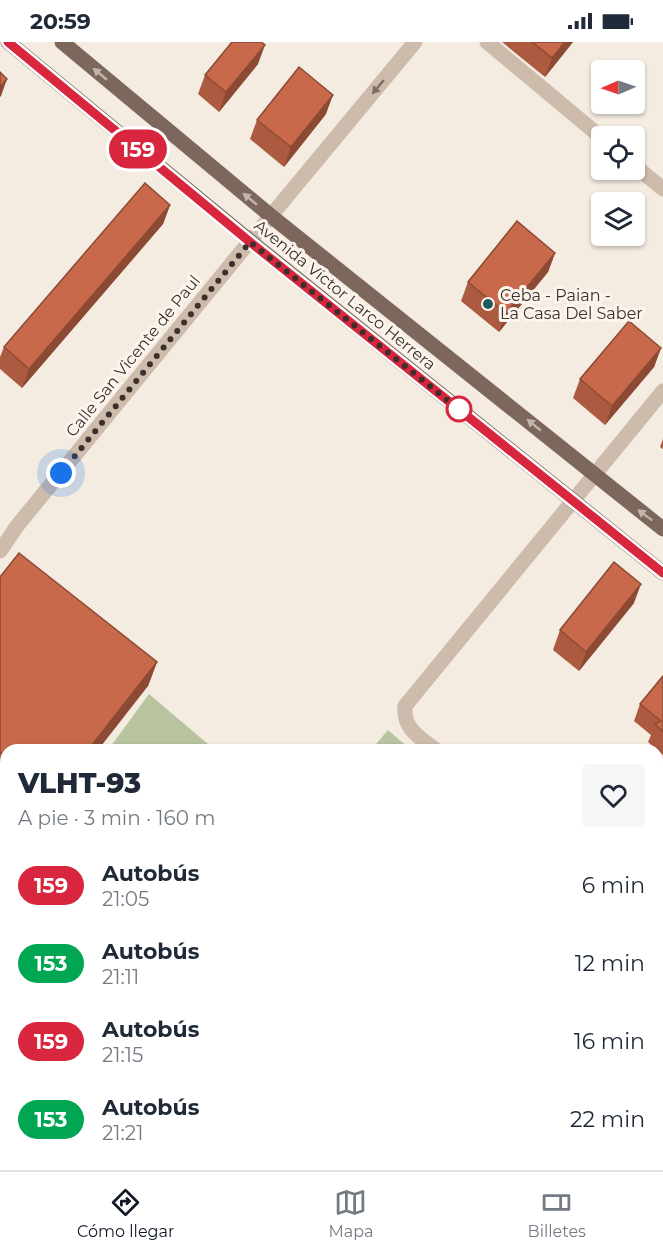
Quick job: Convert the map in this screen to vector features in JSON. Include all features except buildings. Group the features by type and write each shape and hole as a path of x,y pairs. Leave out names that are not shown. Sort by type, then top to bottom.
{"main road":[{"name":"Avenida Víctor Larco Herrera","path":"8,42 250,242 663,573"},
{"name":"Avenida Víctor Larco Herrera","path":"62,42 271,216 663,529"}],"street":[{"name":"Calle San Vicente de Paul","path":"0,551 17,526 415,42"},
{"path":"486,42 591,129"},
{"path":"645,174 663,189"},
{"path":"428,744 407,727 404,718 405,706 663,391"}],"green space":[{"path":"149,694 208,744 112,744"},
{"path":"388,730 404,744 376,744"}],"bus line":[{"name":"159","path":"8,42 250,242 663,573"}],"place":[{"name":"Ceba - Paian - La Casa Del Saber","path":"488,304"}],"route":[{"path":"61,473 250,242 467,416 459,409"}]}
